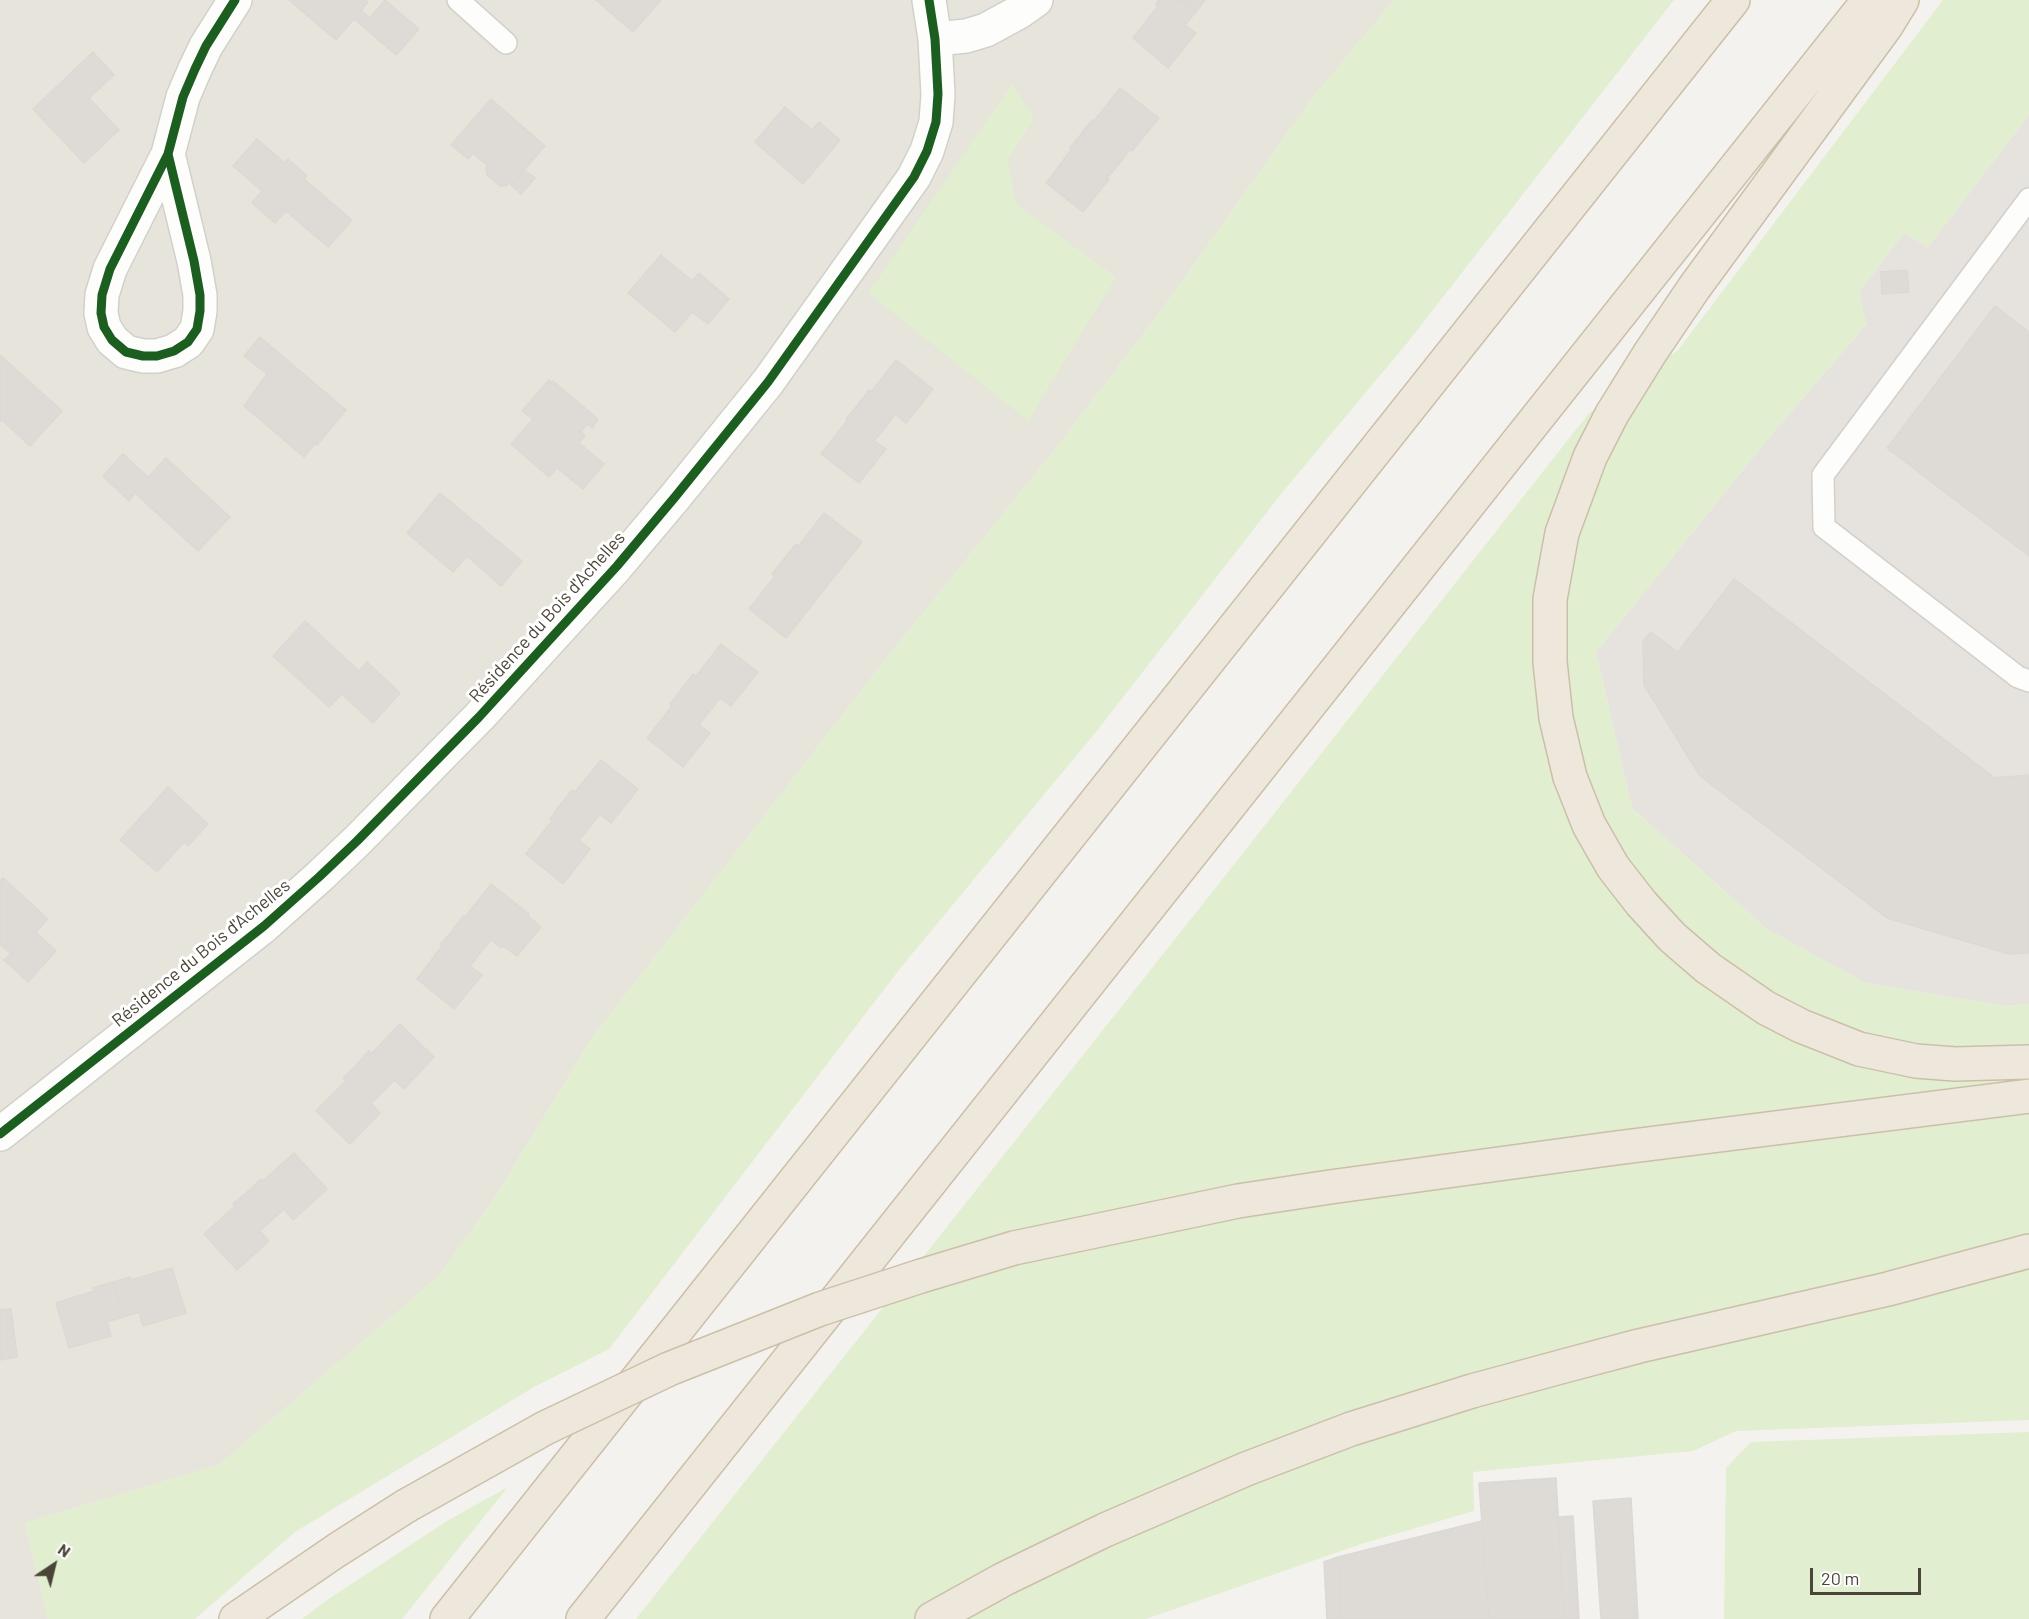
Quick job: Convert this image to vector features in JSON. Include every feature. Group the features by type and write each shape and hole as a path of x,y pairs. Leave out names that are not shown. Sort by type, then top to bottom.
{"highway":[{"path":"447,1619 1733,0"},
{"path":"584,1619 1869,0"},
{"path":"1902,0 1886,26 1694,288 1612,414 1590,457 1562,533 1550,599 1550,662 1556,718 1570,777 1589,825 1613,867 1672,937 1708,968 1740,991 1801,1026 1859,1048 1916,1061 1966,1064 2029,1062"},
{"path":"236,1619 406,1506 545,1428 669,1370 820,1309 1014,1248 1238,1201 1318,1189 1616,1148 2029,1096"},
{"path":"932,1619 1004,1579 1105,1530 1246,1469 1351,1429 1472,1390 1574,1363 1888,1289 2029,1251"}],"street":[{"path":"168,154 194,261 200,311 197,329 188,342 174,351 157,356 143,356 126,352 112,340 104,327 101,313 102,295 110,269 168,154 183,97 195,69 206,46 235,0"},
{"name":"Résidence du Bois d'Achelles","path":"0,1134 264,926 357,841 479,717 624,557 768,382 914,177 927,151 936,122 938,94 935,39 929,0"},
{"path":"935,39 966,36 986,30 1036,0"}],"lane":[{"path":"458,0 506,43"},
{"path":"2029,199 1823,475 1824,527 2018,677 2029,681"}],"shaded area":[{"path":"0,0 1394,0 1311,100 1163,308 1053,452 886,659 592,1038 496,1196 438,1277 219,1465 25,1523 48,1619 0,1619"},
{"path":"2029,115 2029,1004 2007,1006 1865,983 1767,929 1632,808 1596,652 1772,434 1866,325 1859,292 1904,233 1928,247"}],"green space":[{"path":"1394,0 1674,0 1408,342 1281,494 1096,732 902,966 609,1349 534,1387 295,1532 195,1619 48,1619 25,1523 219,1465 438,1277 496,1196 592,1038 886,659 1053,452 1163,308 1311,100"},
{"path":"1943,0 2029,0 2029,115 1928,247 1904,233 1859,292 1866,325 1772,434 1596,652 1632,808 1767,929 1865,983 2007,1006 2029,1004 2029,1420 1736,1431 1693,1451 1473,1472 1474,1511 1361,1544 1146,1619 636,1619 1589,413 1678,350"},
{"path":"1012,84 1034,118 1008,160 1016,204 1116,277 1028,421 868,293"},
{"path":"2029,1432 2029,1619 1724,1619 1726,1468 1751,1442"},
{"path":"508,1487 402,1619 302,1619 447,1521"}],"building":[{"path":"289,0 365,0 368,2 361,11 370,18 385,0 419,29 396,55 354,19 336,40"},
{"path":"596,0 661,0 633,32"},
{"path":"1159,0 1181,0 1196,12 1185,25 1196,33 1168,68 1133,38 1158,6 1156,4"},
{"path":"1181,0 1205,0 1196,12"},
{"path":"93,52 114,75 89,98 119,130 84,163 33,109"},
{"path":"1120,88 1159,118 1119,164 1081,134"},
{"path":"491,99 545,146 511,185 509,183 506,186 500,186 487,175 488,166 473,153 468,159 451,145"},
{"path":"785,107 812,130 819,122 840,140 803,184 755,142"},
{"path":"1081,134 1119,164 1083,212 1046,183"},
{"path":"257,139 285,163 288,159 307,176 304,179 352,220 328,247 286,211 275,223 252,203 262,191 233,166"},
{"path":"524,170 535,178 521,194 511,185"},
{"path":"661,255 692,281 699,273 729,299 708,324 692,312 675,332 628,293"},
{"path":"1907,270 1909,292 1882,294 1881,272"},
{"path":"1995,306 2029,332 2029,556 1887,448"},
{"path":"260,337 346,410 317,445 288,422 277,434 244,406 267,374 244,356"},
{"path":"0,355 62,411 30,446 2,420 0,422"},
{"path":"896,360 933,389 906,423 895,414 885,428 857,406"},
{"path":"549,380 598,419 592,428 587,424 581,432 585,435 579,443 604,464 583,489 557,468 549,477 511,444 533,419 522,411"},
{"path":"857,406 885,428 874,441 886,449 859,483 821,454"},
{"path":"288,422 315,444 304,457 277,434"},
{"path":"123,454 148,477 166,458 230,517 198,551 135,493 129,501 103,476"},
{"path":"440,493 522,561 501,586 467,556 453,572 407,533"},
{"path":"824,513 862,542 823,591 784,559 796,544 798,547"},
{"path":"784,559 823,591 786,638 749,609 775,576 772,574"},
{"path":"1734,579 1995,778 2029,775 2029,953 2009,954 1887,918 1700,776 1644,685 1643,641 1651,632 1678,652"},
{"path":"305,621 359,671 367,662 400,693 373,723 342,694 329,707 273,656"},
{"path":"721,644 758,672 731,706 720,698 709,712 681,690 693,674 696,676"},
{"path":"681,690 709,712 699,725 710,733 683,767 647,738 672,706 670,704"},
{"path":"601,760 638,789 611,823 600,814 589,828 560,805 572,790 575,792"},
{"path":"168,787 208,824 188,846 184,842 157,872 120,840"},
{"path":"560,805 589,828 579,840 590,849 563,884 526,854 552,821 550,819"},
{"path":"3,878 48,919 36,932 56,951 28,982 4,960 11,954 0,944 0,881"},
{"path":"491,884 529,914 528,916 541,927 517,956 491,940 480,953 452,931"},
{"path":"452,931 480,953 470,966 482,975 454,1009 417,979"},
{"path":"400,1024 434,1057 404,1089 394,1080 382,1093 355,1066 369,1051 371,1054"},
{"path":"355,1066 382,1093 371,1103 380,1113 350,1144 316,1111 346,1081 343,1078"},
{"path":"294,1153 327,1189 293,1220 284,1209 272,1220 247,1192"},
{"path":"247,1192 272,1220 260,1231 269,1241 237,1270 204,1234"},
{"path":"172,1268 186,1313 143,1326 139,1312 123,1317 113,1282 130,1277 131,1280"},
{"path":"113,1282 123,1317 107,1322 111,1336 69,1348 56,1303 94,1291 93,1288"},
{"path":"11,1309 17,1357 0,1360 0,1310"},
{"path":"1556,1478 1564,1619 1489,1619 1479,1483"},
{"path":"1631,1498 1638,1619 1601,1619 1593,1501"},
{"path":"1573,1516 1579,1619 1564,1619 1558,1517"},
{"path":"1482,1521 1489,1619 1341,1619 1338,1557"},
{"path":"1338,1557 1341,1619 1327,1619 1324,1562"}],"cycle path":[{"path":"168,154 194,261 200,295 200,311 197,329 188,342 174,351 157,356 143,356 126,352 112,340 104,327 101,313 102,295 110,269 168,154 183,97 195,69 206,46 235,0"},
{"path":"0,1134 264,926 319,877 479,717 617,566 675,497 768,382 914,177 927,151 936,122 938,94 935,39 929,0"}]}
